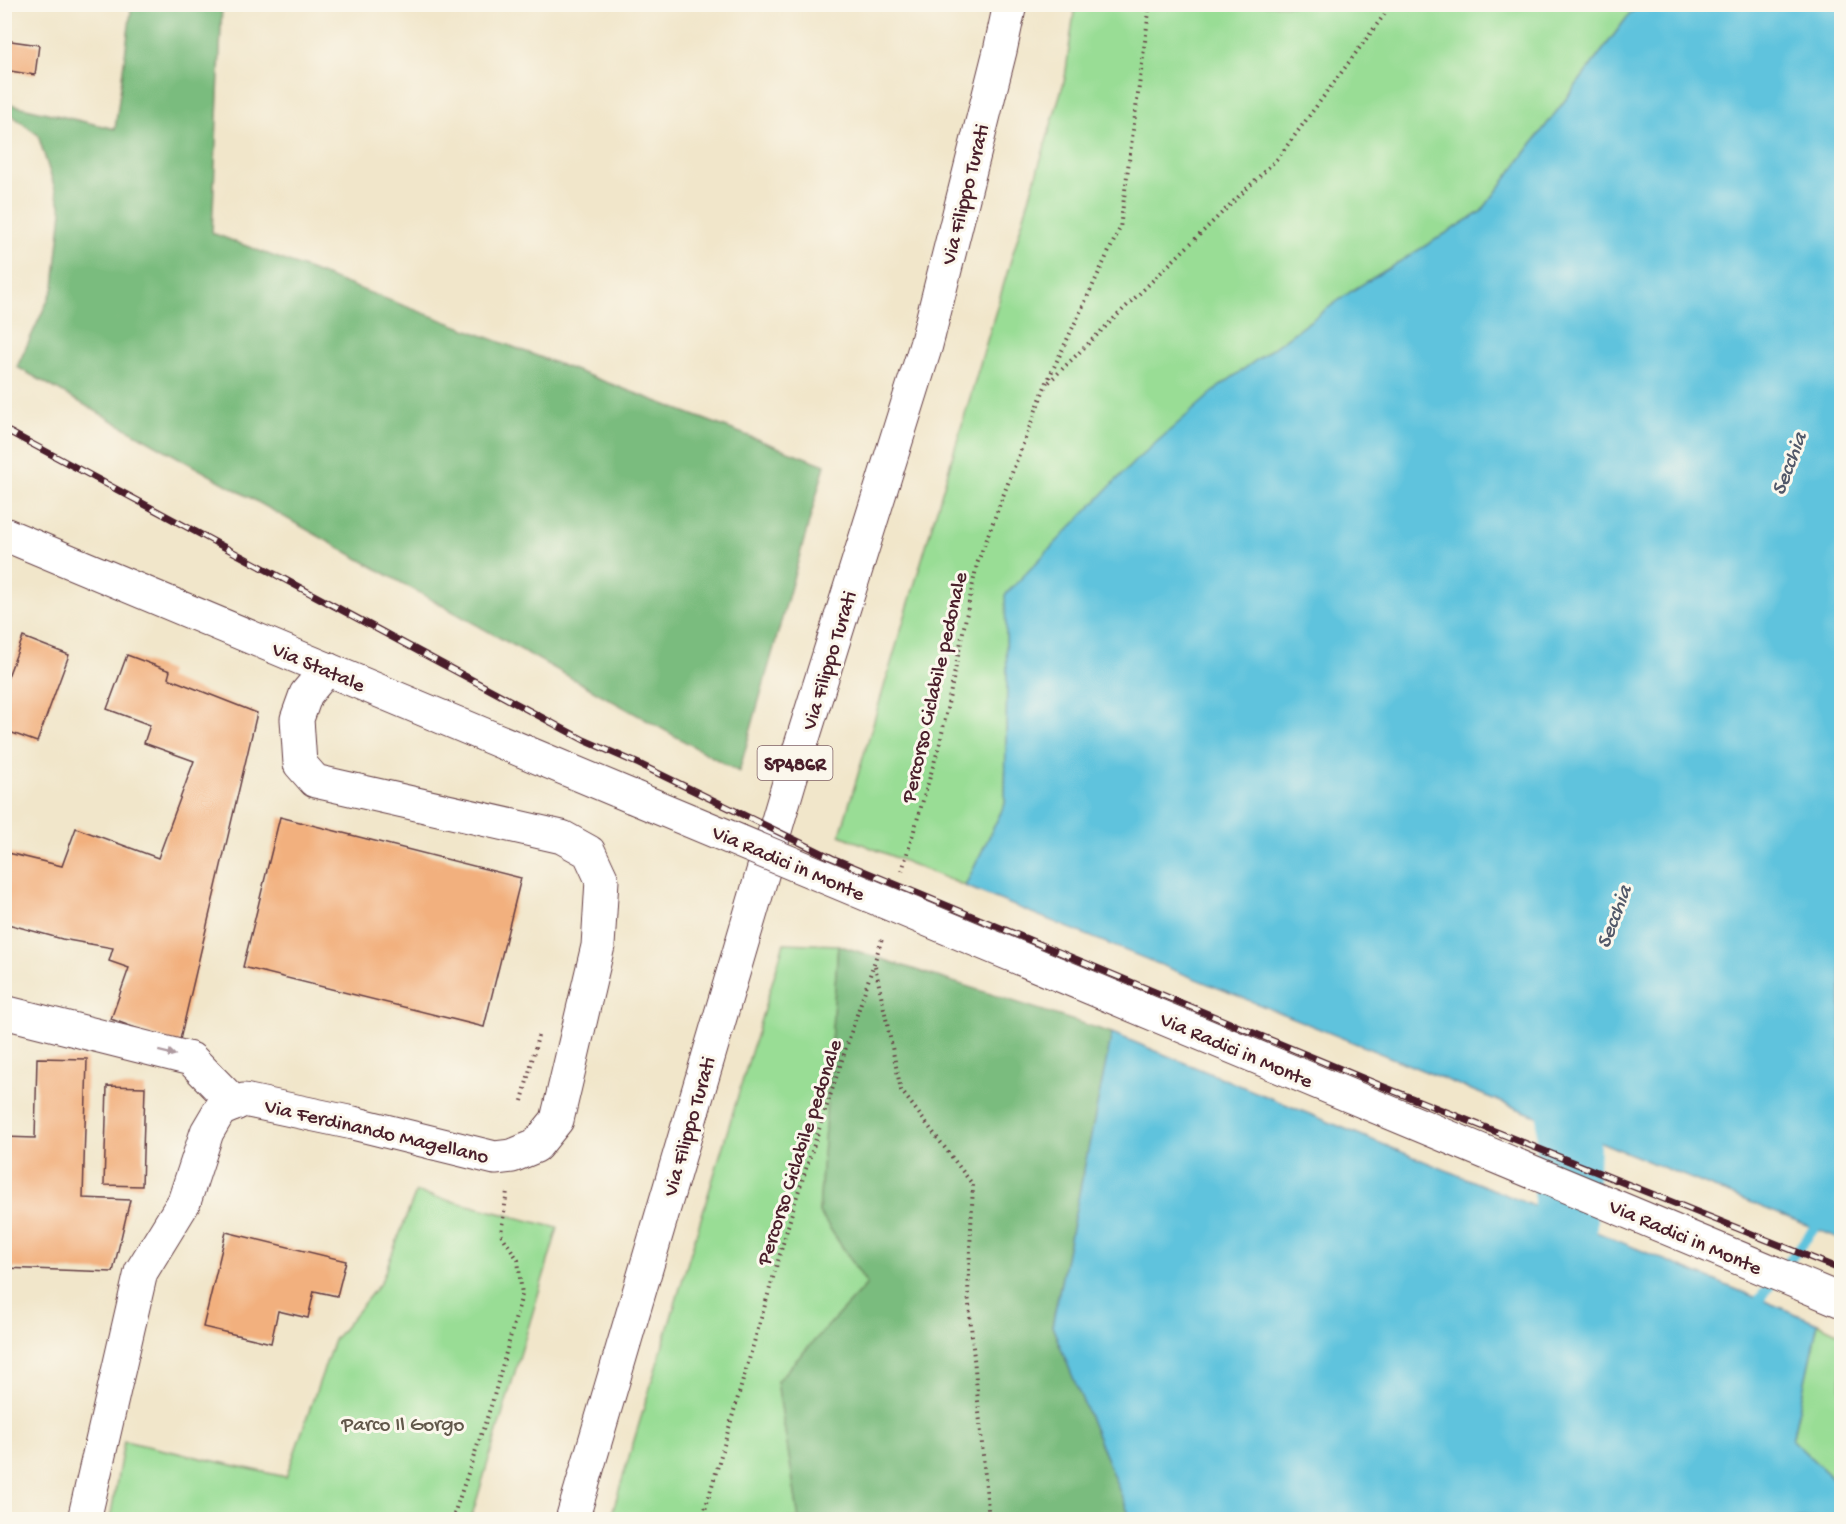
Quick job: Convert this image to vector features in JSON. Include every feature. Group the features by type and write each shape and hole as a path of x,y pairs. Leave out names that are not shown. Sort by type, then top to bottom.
{"street":[{"name":"Via Filippo Turati","path":"572,1520 786,794 926,345 1010,4"},
{"name":"Via Statale","path":"4,534 633,797"},
{"name":"Via Ferdinando Magellano","path":"84,1520 141,1272 184,1202 207,1132 220,1110 243,1100 495,1158 512,1156 536,1146 557,1120 598,946 602,880 589,852 562,837 315,781 300,765 297,719 306,694 327,669"},
{"name":"Via Radici in Monte","path":"633,797 1842,1301"},
{"path":"4,1012 190,1059 235,1104"}],"path":[{"name":"Percorso Ciclabile pedonale","path":"901,876 940,743 977,564 1046,384 1120,228 1150,4"},
{"path":"1046,384 1278,158 1384,15 1389,4"},
{"name":"Percorso Ciclabile pedonale","path":"702,1520 796,1199 885,931"},
{"path":"875,964 901,1090 973,1185 968,1293 989,1520"},
{"path":"522,1102 540,1029"},
{"path":"452,1520 492,1403 522,1294 518,1260 501,1234 512,1156"}],"green space":[{"path":"132,4 222,5 212,233 825,465 739,772 17,367 54,287 62,211 38,135 5,110 5,103 115,129"},
{"path":"1075,5 1641,5 1629,15 1481,212 1353,290 1219,387 1006,595 1005,804 965,886 840,835 1065,78"},
{"path":"784,943 838,945 819,1212 867,1284 777,1381 799,1519 610,1520"},
{"path":"838,945 1112,1033 1052,1326 1131,1519 799,1519 777,1381 867,1284 819,1212"},
{"name":"Parco Il Gorgo","path":"416,1192 558,1228 471,1519 110,1519 124,1441 286,1477 334,1340 381,1282"},
{"path":"1818,1323 1841,1334 1841,1486 1792,1440"}],"water":[{"path":"1641,4 1841,5 1841,1239 965,886 1005,804 1007,677 1005,595 1134,462 1219,387 1353,290 1481,212 1629,15"},
{"path":"1112,1033 1818,1323 1792,1440 1841,1486 1839,1519 1131,1519 1052,1326"}],"building":[{"path":"4,40 39,45 35,75 4,70"},
{"path":"23,637 69,655 37,742 4,730 4,687"},
{"path":"127,655 170,671 168,678 257,713 179,1044 111,1019 129,968 109,961 113,948 62,939 4,923 4,852 62,866 76,828 158,858 194,761 144,743 150,725 107,709"},
{"path":"280,817 521,878 484,1027 243,967"},
{"path":"37,1058 87,1059 83,1198 130,1200 113,1272 4,1268 4,1137 35,1138"},
{"path":"107,1086 145,1087 142,1186 104,1185"},
{"path":"226,1232 346,1261 337,1296 314,1291 308,1318 278,1311 271,1343 203,1327"}],"waterway":[{"name":"Secchia","path":"1572,1041 1564,1247 1593,1301"},
{"path":"1752,1309 1823,1217"}],"railway":[{"path":"4,429 584,740 639,764 832,858 1384,1087 1842,1270"}]}
